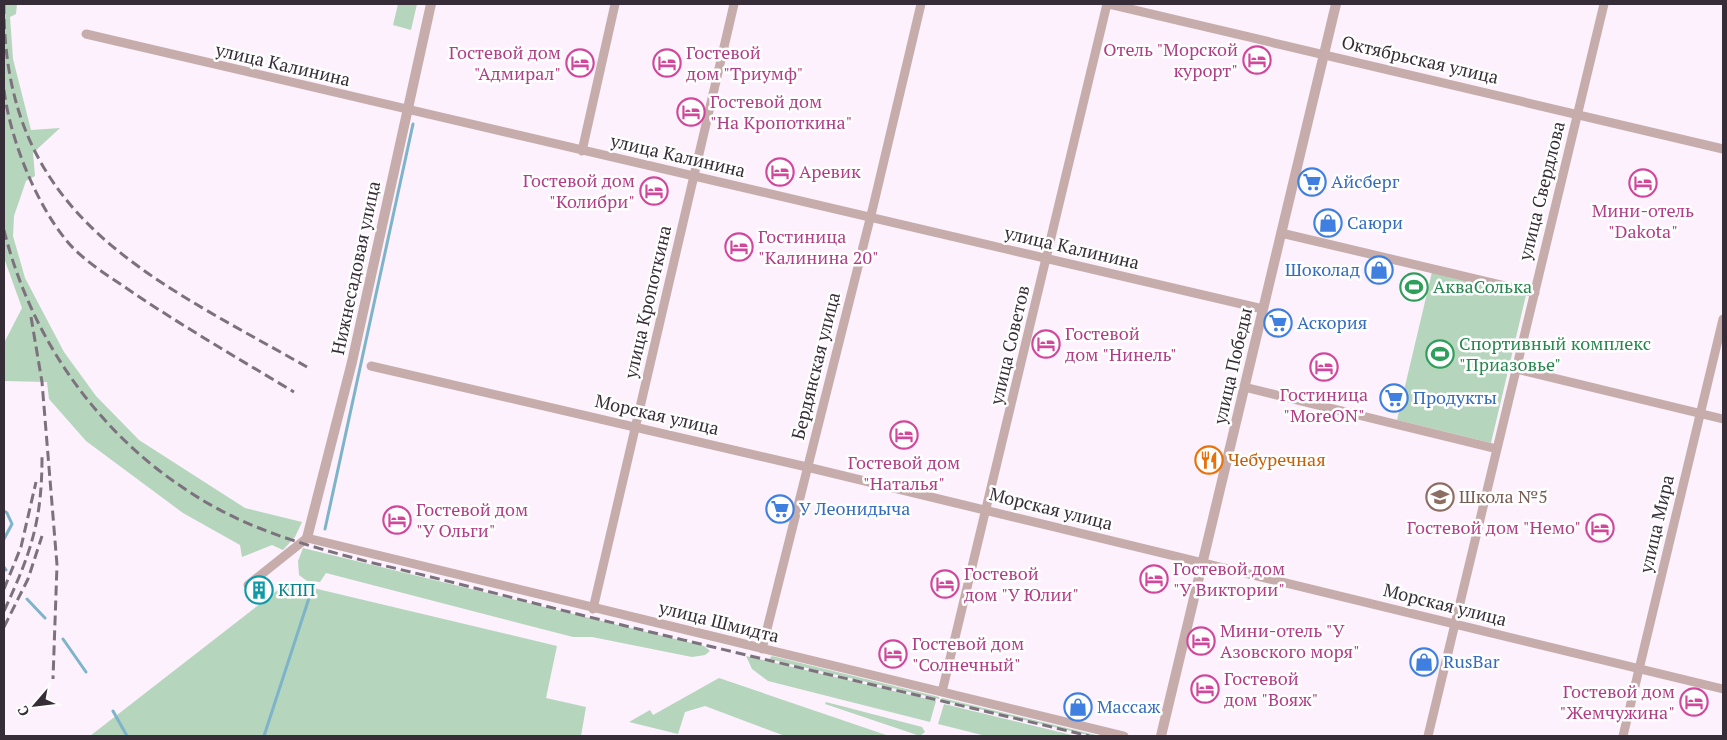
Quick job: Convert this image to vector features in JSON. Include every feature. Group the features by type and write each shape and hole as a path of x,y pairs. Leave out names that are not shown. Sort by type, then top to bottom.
{"street":[{"name":"Нижнесадовая улица","path":"307,538 325,475 352,362 431,4"},
{"path":"582,151 615,4"},
{"name":"улица Кропоткина","path":"593,609 734,4"},
{"name":"Бердянская улица","path":"762,649 870,218 921,4"},
{"name":"Октябрьская улица","path":"1108,4 1723,149"},
{"name":"улица Советов","path":"942,692 1108,4"},
{"name":"улица Победы","path":"1161,736 1336,4"},
{"name":"улица Свердлова","path":"1428,736 1604,4"},
{"name":"улица Калинина","path":"86,34 1263,309"},
{"path":"1281,233 1535,293"},
{"name":"улица Мира","path":"1623,736 1723,319"},
{"name":"Морская улица","path":"371,366 808,467 1723,689"},
{"path":"1516,369 1723,419"},
{"path":"1244,387 1497,449"},
{"path":"248,585 307,538"},
{"name":"улица Шмидта","path":"307,538 593,609 1124,736"}],"green space":[{"path":"4,4 17,4 16,14 10,17 13,59 31,130 60,128 33,153 35,176 26,181 14,216 13,236 25,278 64,352 96,396 139,440 245,508 302,522 295,537 283,550 272,545 242,557 240,545 183,513 86,441 49,399 47,382 4,381 4,343 22,308 4,258"},
{"path":"398,4 417,4 411,30 393,25"},
{"path":"1432,272 1526,295 1491,443 1397,420"},
{"path":"303,548 704,646 710,651 705,655 692,657 592,637 573,637 326,573 320,582 307,581 299,575 298,561"},
{"path":"288,582 557,646 546,698 586,707 581,736 90,736"},
{"path":"746,656 936,701 930,722 768,681 752,669"},
{"path":"772,656 939,697 939,699 769,659"},
{"path":"719,678 889,736 785,736 705,706 685,712 678,734 629,722 650,710 653,715"},
{"path":"942,698 1100,736 1092,736 941,700"},
{"path":"826,702 922,727 925,732 920,736 825,704"},
{"path":"944,704 1076,736 986,736 938,724"}],"waterway":[{"path":"325,529 413,124"},
{"path":"4,511 7,513 12,524 4,539"},
{"path":"264,736 310,595"},
{"path":"27,599 45,618"},
{"path":"63,639 86,672"},
{"path":"113,711 127,736"}],"railway":[{"path":"4,4 10,77 28,137 57,188 95,231 141,268 192,302 307,367"},
{"path":"4,90 18,149 34,188 55,225 73,248 97,268 152,305 294,392"},
{"path":"4,230 30,306 70,376 95,408 122,438 152,465 185,489 230,515 275,534 373,563 649,632 1089,736"},
{"path":"31,317 42,382 57,565 53,679"},
{"path":"4,611 28,554 33,536 40,500 42,457"},
{"path":"4,589 21,547 36,482"},
{"path":"4,627 28,579 42,536"}],"place":[{"name":"Отель \"Морской курорт\"","path":"1257,60"},
{"name":"Гостевой дом \"Адмирал\"","path":"580,63"},
{"name":"Гостевой дом \"Триумф\"","path":"667,63"},
{"name":"Гостевой дом \"На Кропоткина\"","path":"691,112"},
{"name":"Аревик","path":"780,172"},
{"name":"Айсберг","path":"1312,182"},
{"name":"Мини-отель \"Dakota\"","path":"1643,183"},
{"name":"Гостевой дом \"Колибри\"","path":"654,191"},
{"name":"Саюри","path":"1328,223"},
{"name":"Гостиница \"Калинина 20\"","path":"739,247"},
{"name":"Шоколад","path":"1379,270"},
{"name":"АкваСолька","path":"1414,287"},
{"name":"Аскория","path":"1278,323"},
{"name":"Гостевой дом \"Нинель\"","path":"1046,344"},
{"name":"Спортивный комплекс \"Приазовье\"","path":"1440,354"},
{"name":"Гостиница \"MoreON\"","path":"1324,367"},
{"name":"Продукты","path":"1394,398"},
{"name":"Гостевой дом \"Наталья\"","path":"904,435"},
{"name":"Чебуречная","path":"1209,460"},
{"name":"Школа №5","path":"1440,497"},
{"name":"У Леонидыча","path":"780,509"},
{"name":"Гостевой дом \"У Ольги\"","path":"397,520"},
{"name":"Гостевой дом \"Немо\"","path":"1600,528"},
{"name":"Гостевой дом \"У Виктории\"","path":"1154,579"},
{"name":"Гостевой дом \"У Юлии\"","path":"945,584"},
{"name":"КПП","path":"259,590"},
{"name":"Мини-отель \"У Азовского моря\"","path":"1201,641"},
{"name":"Гостевой дом \"Солнечный\"","path":"893,654"},
{"name":"RusBar","path":"1424,662"},
{"name":"Гостевой дом \"Вояж\"","path":"1205,689"},
{"name":"Гостевой дом \"Жемчужина\"","path":"1694,702"},
{"name":"Массаж","path":"1078,707"}]}
